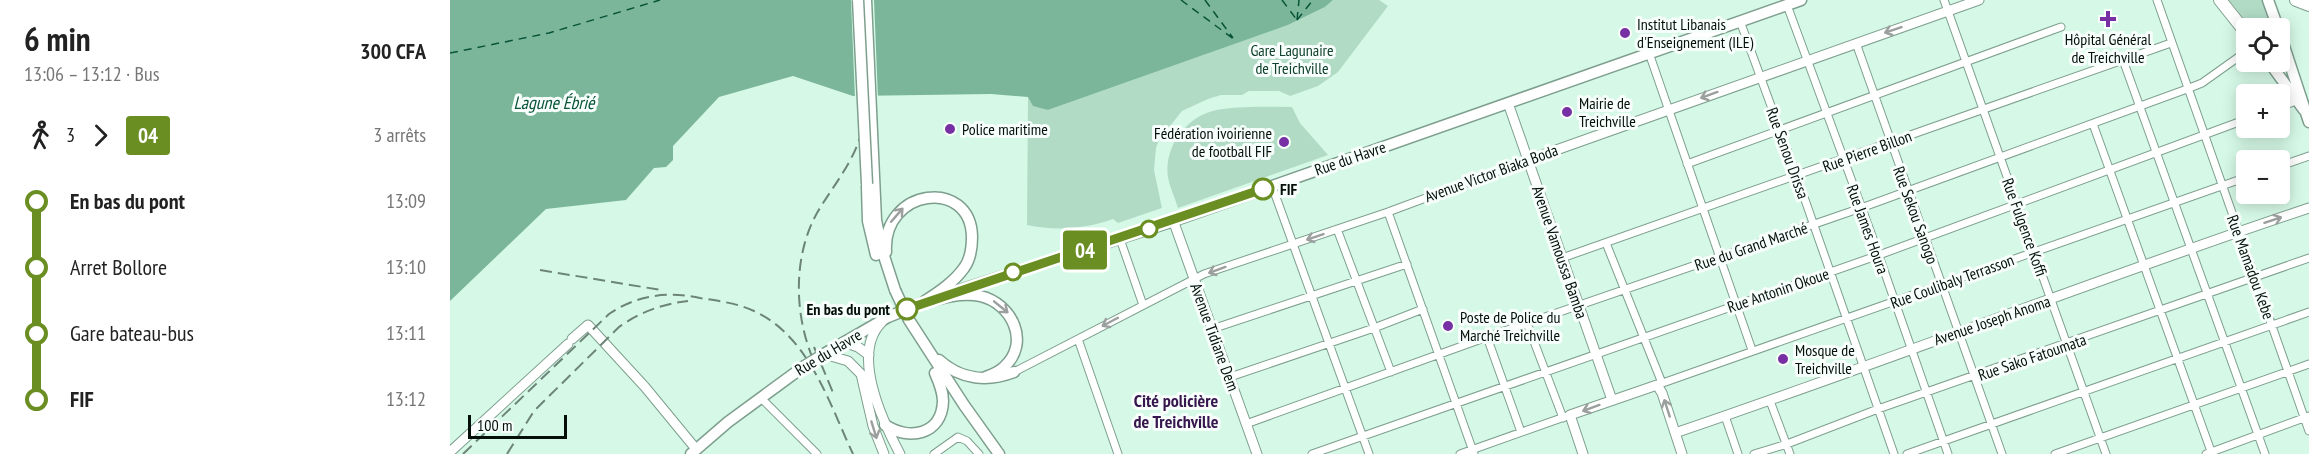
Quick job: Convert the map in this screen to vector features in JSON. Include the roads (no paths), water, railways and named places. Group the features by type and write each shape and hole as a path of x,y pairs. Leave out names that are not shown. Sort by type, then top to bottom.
{"highway":[{"path":"2220,0 2236,20"},
{"path":"2296,0 2309,5"}],"main road":[{"path":"858,0 870,184 878,235 893,291 936,373 991,454"},
{"path":"866,0 870,184 868,221 884,279 893,291"},
{"name":"Rue du Havre","path":"693,452 803,367 888,317 925,301 1272,186 1801,0"},
{"path":"2268,0 2274,18"},
{"path":"2290,65 2307,117"},
{"path":"2277,72 2286,84"},
{"path":"2290,91 2307,117"},
{"path":"888,270 886,248 889,228 900,210 915,200 924,198 945,199 956,204 969,221 972,231 969,257 957,277 925,301"},
{"path":"925,301 963,295 980,296 999,303 1011,316 1016,333 1015,350 1003,369 983,378"},
{"path":"907,321 999,454"},
{"path":"925,344 947,368 967,376 983,378 1014,372"},
{"path":"885,425 893,431 909,435 931,428 938,420 943,402 936,373"}],"street":[{"name":"Rue Fulgence Koffi","path":"1944,0 2106,454"},
{"name":"Avenue Victor Biaka Boda","path":"1014,372 1194,279 1388,212 1669,109 1979,0"},
{"name":"Rue Mamadou Kebe","path":"2157,0 2237,232 2288,372 2307,417 2309,431"},
{"name":"Rue James Houra","path":"1787,5 1879,255 1948,454"},
{"name":"Rue Senou Drissa","path":"1740,21 1814,224 1829,272 1848,318 1894,454"},
{"path":"1687,164 2061,27"},
{"name":"Rue Sekou Sanogo","path":"1856,43 2002,454"},
{"name":"Rue Pierre Billon","path":"1562,258 1797,177 2171,43"},
{"path":"1649,53 1752,350"},
{"name":"Rue du Grand Marché","path":"1246,424 2093,124 2202,83 2236,59"},
{"path":"2123,60 2265,454"},
{"path":"2290,103 2296,101"},
{"name":"Avenue Vamoussa Bamba","path":"1508,103 1612,400"},
{"name":"Rue Antonin Okoue","path":"1312,454 1879,255 2236,123"},
{"path":"2093,124 2161,310 2209,453 2307,417"},
{"path":"2290,163 2309,156"},
{"name":"Rue Coulibaly Terrasson","path":"1659,384 2236,181"},
{"path":"1272,186 1369,454"},
{"name":"Avenue Joseph Anoma","path":"1675,433 2309,208"},
{"path":"1388,212 1473,452"},
{"name":"Avenue Tidiane Dem","path":"1173,220 1257,454"},
{"path":"1337,229 1392,372"},
{"path":"1120,238 1143,305"},
{"path":"1606,243 1644,338 1682,454"},
{"name":"Rue Sako Fatoumata","path":"1754,454 2309,258"},
{"path":"1212,329 1407,264"},
{"path":"1230,376 1374,328 1423,309"},
{"path":"1907,454 2309,312"},
{"path":"888,317 872,334 869,355 874,390 885,425 900,454"},
{"path":"1527,323 1583,454"},
{"path":"450,452 588,325 645,387 693,452"},
{"path":"1487,337 1521,432"},
{"path":"1078,339 1118,454"},
{"path":"843,342 858,347 869,355"},
{"path":"824,354 848,361 861,374 873,426 884,454"},
{"path":"2055,454 2309,364"},
{"path":"1460,454 1473,452 1521,432 1659,384"},
{"path":"761,398 816,454"},
{"path":"1770,401 1790,454"},
{"path":"1725,416 1738,454"},
{"path":"934,454 958,437 967,441 979,454"}],"water":[{"name":"Lagune Ébrié","path":"450,0 1333,0 1325,7 1288,25 1048,110 1033,106 1028,97 991,94 853,96 793,76 719,97 673,146 673,160 666,167 654,168 626,200 546,209 450,301"}],"railway":[{"path":"813,359 802,323 800,266 809,230 817,213 847,167 860,137 862,112 858,0"},
{"path":"540,270 661,290"},
{"path":"463,454 609,314 630,302 664,295 688,296 734,304 748,308 773,322 789,337 815,373 853,454"},
{"path":"507,454 534,411 619,327 652,310 688,301"},
{"path":"814,347 834,395"}],"place":[{"name":"Hôpital Général de Treichville","path":"2108,19"},
{"name":"Institut Libanais d'Enseignement (ILE)","path":"1625,33"},
{"name":"Mairie de Treichville","path":"1567,112"},
{"name":"Police maritime","path":"950,129"},
{"name":"Fédération ivoirienne de football FIF","path":"1284,142"},
{"name":"FIF","path":"1263,189"},
{"name":"En bas du pont","path":"907,309"},
{"name":"Poste de Police du Marché Treichville","path":"1448,326"},
{"name":"Mosque de Treichville","path":"1783,359"}],"district":[{"name":"Cité policière de Treichville","path":"1176,411"}],"park label":[{"name":"Gare Lagunaire de Treichville","path":"1292,59"}]}
